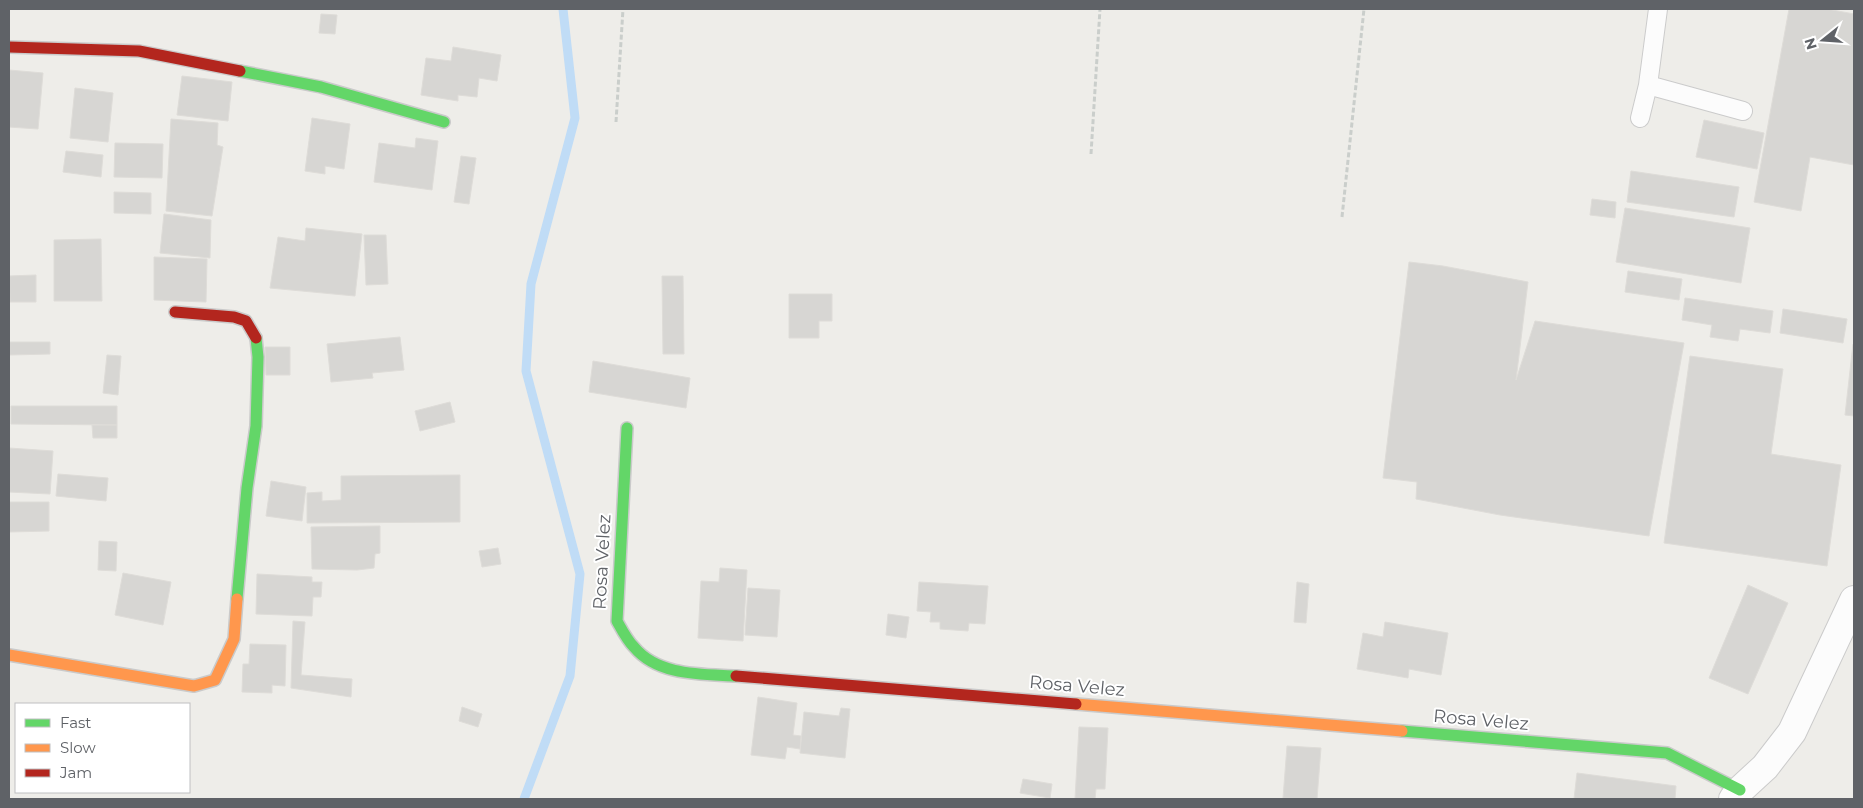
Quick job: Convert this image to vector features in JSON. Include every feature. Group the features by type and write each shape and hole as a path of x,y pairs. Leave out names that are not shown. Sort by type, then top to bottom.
{"street":[{"path":"9,46 139,52 321,86 444,122"},
{"path":"9,655 194,686 215,680 234,639 247,488 256,426 258,356 256,337 246,321 234,317 175,312"},
{"name":"Rosa Velez","path":"627,428 617,621 634,648 657,666 688,673 1667,753 1736,794"},
{"path":"1736,794 1765,767 1792,732 1854,600"}],"lane":[{"path":"1640,118 1648,85 1658,9"},
{"path":"1648,85 1744,112"}],"path":[{"path":"616,122 623,9"},
{"path":"1091,154 1100,9"},
{"path":"1342,217 1364,9"}],"building":[{"path":"1789,9 1827,9 1854,14 1854,165 1810,157 1801,211 1754,202"},
{"path":"321,14 337,15 335,34 319,33"},
{"path":"453,47 501,55 497,81 479,78 477,97 458,95 458,101 421,95 426,58 451,61"},
{"path":"9,70 43,73 38,129 9,127"},
{"path":"182,76 232,82 228,121 177,115"},
{"path":"75,88 113,93 108,142 70,138"},
{"path":"312,118 350,124 344,169 325,166 325,174 305,171"},
{"path":"171,119 218,123 217,145 223,147 212,216 166,211"},
{"path":"1704,120 1764,133 1757,169 1696,157"},
{"path":"416,138 438,141 432,190 374,182 379,143 415,148"},
{"path":"115,143 163,144 162,178 114,177"},
{"path":"66,151 103,155 101,177 63,172"},
{"path":"461,156 476,158 469,204 454,202"},
{"path":"1631,171 1739,187 1734,217 1627,202"},
{"path":"114,192 151,193 151,214 114,213"},
{"path":"1592,199 1616,202 1615,218 1590,215"},
{"path":"1625,208 1750,228 1741,283 1616,262"},
{"path":"164,214 211,220 210,258 160,253"},
{"path":"306,228 362,234 355,296 270,288 278,237 305,241"},
{"path":"364,235 386,235 388,284 366,285"},
{"path":"101,239 102,301 54,301 54,240"},
{"path":"154,257 207,259 206,302 154,300"},
{"path":"1409,262 1443,266 1528,282 1516,380 1535,321 1684,343 1649,536 1500,515 1416,499 1417,482 1383,478"},
{"path":"1628,271 1682,279 1679,300 1625,292"},
{"path":"36,275 36,302 10,302 9,276"},
{"path":"662,276 683,276 684,354 663,354"},
{"path":"789,294 832,294 832,321 819,321 819,338 789,338"},
{"path":"1685,298 1773,311 1770,333 1740,329 1738,341 1710,337 1712,325 1682,320"},
{"path":"1783,309 1847,319 1843,343 1780,333"},
{"path":"400,337 404,370 372,373 373,378 331,382 327,344"},
{"path":"9,342 50,342 50,354 9,355"},
{"path":"1854,344 1854,416 1845,415"},
{"path":"265,347 290,347 290,375 266,375"},
{"path":"107,355 121,356 118,395 103,393"},
{"path":"1690,356 1783,369 1771,454 1841,465 1827,566 1664,543"},
{"path":"593,361 690,378 686,408 589,392"},
{"path":"450,402 455,422 420,431 415,411"},
{"path":"11,406 117,406 117,425 11,424"},
{"path":"92,425 117,425 117,438 93,438"},
{"path":"9,448 53,451 50,494 9,492"},
{"path":"58,474 108,478 106,501 56,496"},
{"path":"460,475 460,522 307,523 307,493 322,492 322,501 341,500 341,476"},
{"path":"271,481 306,487 302,521 266,516"},
{"path":"9,502 49,502 49,531 9,532"},
{"path":"380,526 380,553 375,554 374,568 357,570 312,569 311,527"},
{"path":"99,541 117,542 116,571 98,570"},
{"path":"498,548 501,564 482,567 479,551"},
{"path":"720,568 747,570 743,641 698,638 701,581 719,582"},
{"path":"123,573 171,582 163,625 115,615"},
{"path":"257,574 312,577 312,582 322,582 321,597 313,597 312,616 256,614"},
{"path":"919,582 988,586 985,624 969,623 968,631 940,629 940,622 930,622 931,612 917,611"},
{"path":"1297,582 1309,584 1306,623 1294,622"},
{"path":"1748,585 1788,603 1748,694 1709,678"},
{"path":"748,588 780,590 777,637 745,635"},
{"path":"888,614 909,617 906,638 886,635"},
{"path":"293,621 305,622 301,675 352,679 351,697 291,688"},
{"path":"1385,622 1448,633 1441,675 1409,669 1408,678 1357,669 1363,633 1383,637"},
{"path":"250,644 286,645 285,686 272,685 272,693 242,692 243,664 249,664"},
{"path":"758,697 797,703 793,735 801,736 800,749 787,747 785,759 751,755"},
{"path":"462,707 482,714 478,727 459,721"},
{"path":"841,708 850,709 845,758 800,753 804,712 839,716"},
{"path":"1079,727 1108,728 1105,789 1096,789 1095,799 1075,799"},
{"path":"1287,746 1321,748 1317,799 1283,798"},
{"path":"1577,773 1676,786 1675,799 1574,799"},
{"path":"1023,779 1052,784 1050,798 1020,793"}],"waterway":[{"path":"524,799 570,676 580,574 526,371 531,284 575,118 563,9"}],"traffic: fast":[{"path":"240,71 321,87 444,122"},
{"path":"237,599 247,488 256,426 258,357 256,338"},
{"path":"627,428 617,621 631,644 655,663 681,672 736,676"},
{"path":"1402,731 1667,753 1740,790"}],"traffic: slow":[{"path":"9,655 194,686 215,680 234,639 237,599"},
{"path":"1076,704 1402,731"}],"traffic: jam":[{"path":"9,47 139,51 240,71"},
{"path":"175,312 234,317 246,321 256,338"},
{"path":"736,676 1076,704"}]}
